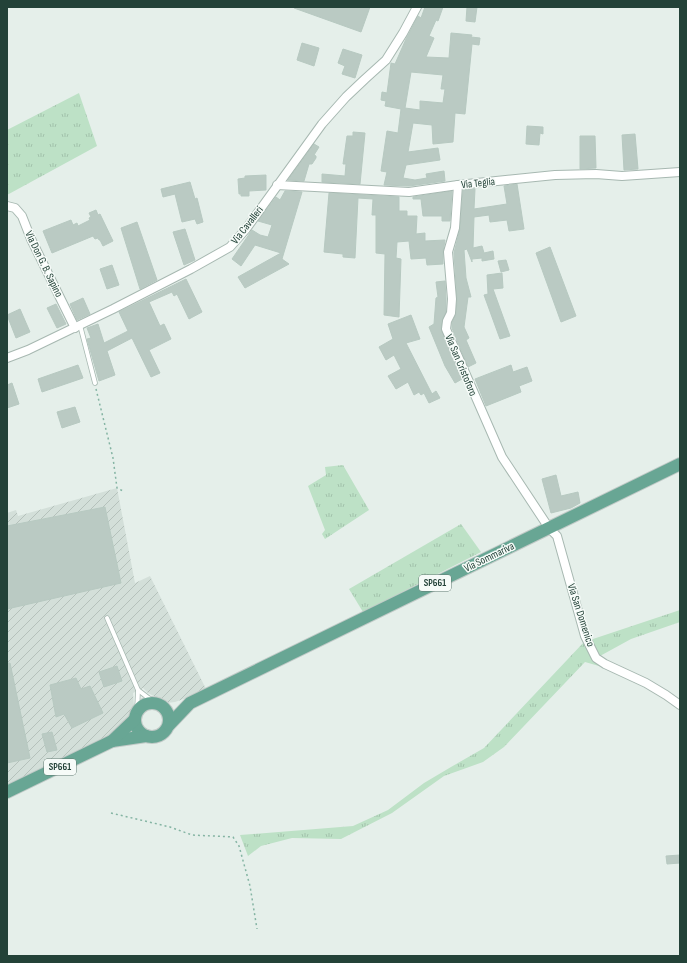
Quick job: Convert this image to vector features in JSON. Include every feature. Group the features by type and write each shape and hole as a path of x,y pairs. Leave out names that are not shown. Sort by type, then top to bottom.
{"main road":[{"name":"Via Sommariva","path":"169,725 190,703 680,464"},
{"name":"Via Sommariva","path":"158,704 190,703"},
{"path":"158,704 168,714 169,725 163,734 152,738 146,736 138,730 136,716 144,705 158,704"},
{"name":"SP661","path":"112,741 136,716"},
{"name":"SP661","path":"7,792 112,741 146,736"}],"street":[{"name":"Via Cavalleri","path":"7,358 28,350 77,326 191,269 230,247 246,229 322,124 364,79 386,60 417,7"},
{"name":"Via Teglia","path":"277,185 408,192 458,185 572,174 622,176 680,172"},
{"name":"Via San Cristoforo","path":"458,185 455,228 448,252 452,298 451,313 447,321 446,329 502,457 549,528"},
{"name":"Via Don G. B. Sapino","path":"7,206 15,208 22,216 31,239 77,326"},
{"name":"Via San Domenico","path":"549,528 557,536 585,636 596,658 605,664 666,694 680,705"}],"lane":[{"path":"77,326 95,383"},
{"path":"107,618 138,690 136,716"},
{"path":"138,690 158,704"}],"path":[{"path":"95,383 113,458 117,488 123,491"},
{"path":"111,814 170,827 192,834 233,837 239,846 250,886 257,929"}],"shaded area":[{"path":"117,488 135,583 150,576 206,689 189,697 167,703 148,693 143,688 133,693 134,707 129,720 120,729 94,744 7,787 7,513 16,510 18,516"}],"green space":[{"path":"79,93 97,146 7,195 7,130"},
{"path":"343,465 369,510 325,539 322,534 325,530 308,486 326,475 325,467"},
{"path":"461,524 481,552 363,612 349,589"},
{"path":"680,610 680,622 631,639 600,656 590,640"},
{"path":"584,642 613,670 585,662 504,747 483,762 444,776 392,813 341,839 292,838 261,846 248,856 240,835 353,826 388,810 424,783 484,748"}],"building":[{"path":"294,7 370,7 361,32"},
{"path":"425,7 443,7 438,21 436,20 429,36 434,38 426,57 449,58 451,33 472,35 471,37 480,38 479,45 472,44 465,114 455,113 453,142 433,144 432,125 413,123 408,152 438,148 440,160 406,165 403,178 415,180 427,178 426,174 444,171 445,181 409,186 384,185 387,172 381,171 387,131 398,133 401,109 385,106 386,101 381,100 382,92 387,93 391,63 395,64 418,16 421,18","holes":["411,72 443,75 441,89 445,89 443,103 420,101 420,110 405,108"]},
{"path":"467,7 477,7 475,22 466,21"},
{"path":"302,43 319,48 314,66 297,60"},
{"path":"343,49 362,55 355,78 342,74 345,66 338,63"},
{"path":"527,126 543,127 543,134 540,133 539,145 526,144"},
{"path":"353,132 365,133 360,184 322,182 322,174 345,176 346,164 343,164 347,136 353,136"},
{"path":"635,134 638,169 624,170 622,135"},
{"path":"580,136 595,136 596,168 580,169"},
{"path":"314,144 319,147 314,155 316,158 312,164 309,164 304,181 288,180"},
{"path":"266,175 266,190 249,191 249,196 241,196 241,194 239,194 238,179 245,178 245,176"},
{"path":"190,182 195,199 197,198 203,222 197,224 195,219 182,222 175,194 163,197 161,189"},
{"path":"517,184 524,229 509,231 507,220 490,222 489,215 474,217 473,248 482,246 484,253 493,251 494,259 482,261 482,258 472,259 472,262 467,249 464,250 466,278 471,297 468,297 464,327 469,338 466,340 476,363 468,367 452,328 452,323 456,314 457,299 454,253 460,229 463,190 475,189 474,209 507,204 504,186"},
{"path":"285,191 302,192 282,259 289,264 245,288 238,277 281,253 255,245 241,266 232,259 252,230 260,235 268,237 272,225 258,221 276,197 280,200"},
{"path":"452,191 450,221 442,221 442,216 423,216 421,199 413,199 413,197"},
{"path":"329,193 399,197 399,211 407,211 407,216 417,216 416,234 425,233 425,241 445,240 443,264 427,265 426,258 411,259 409,241 397,242 396,258 401,259 399,317 384,315 385,254 376,253 376,215 372,215 373,199 358,198 355,258 343,257 343,254 324,252"},
{"path":"96,210 98,215 100,214 113,241 103,246 98,238 95,239 93,236 52,253 43,231 71,220 73,225 77,223 78,226 90,220 89,218 91,217 89,213"},
{"path":"137,222 157,280 140,289 121,228"},
{"path":"185,229 195,260 184,265 173,232"},
{"path":"550,247 576,316 561,322 536,253"},
{"path":"506,260 509,270 501,272 498,261"},
{"path":"112,265 119,285 107,289 100,269"},
{"path":"502,273 503,288 493,289 510,336 500,339 484,295 488,294 487,275"},
{"path":"186,279 202,312 189,319 177,294 174,296 172,292 149,302 160,326 164,324 171,339 149,350 160,373 151,377 132,338 107,351 115,375 99,381 87,339 91,338 87,328 98,324 104,343 128,331 119,312"},
{"path":"445,281 446,312 442,320 441,329 462,379 455,383 445,366 429,327 434,324 436,298 438,297 436,282"},
{"path":"83,298 90,314 77,320 70,304"},
{"path":"56,304 66,324 57,328 47,308"},
{"path":"20,309 30,332 16,338 7,315"},
{"path":"411,315 420,339 406,343 432,394 436,391 440,398 429,403 424,393 421,395 419,392 414,395 408,382 396,389 388,376 401,369 394,355 386,360 379,347 393,339 388,324"},
{"path":"78,365 83,378 42,392 38,379"},
{"path":"511,365 513,372 527,367 532,381 519,386 521,392 486,406 475,379"},
{"path":"12,383 19,404 7,408 7,385"},
{"path":"75,407 80,422 62,428 57,412"},
{"path":"556,475 561,496 578,492 580,503 571,508 551,513 542,479"},
{"path":"105,507 121,583 7,609 7,526"},
{"path":"7,663 10,663 30,758 7,763"},
{"path":"117,666 122,681 104,687 99,672"},
{"path":"76,678 81,689 90,686 103,713 72,728 64,714 56,717 50,685"},
{"path":"52,732 57,750 47,752 42,734"},
{"path":"680,855 680,863 667,864 666,856"}]}
